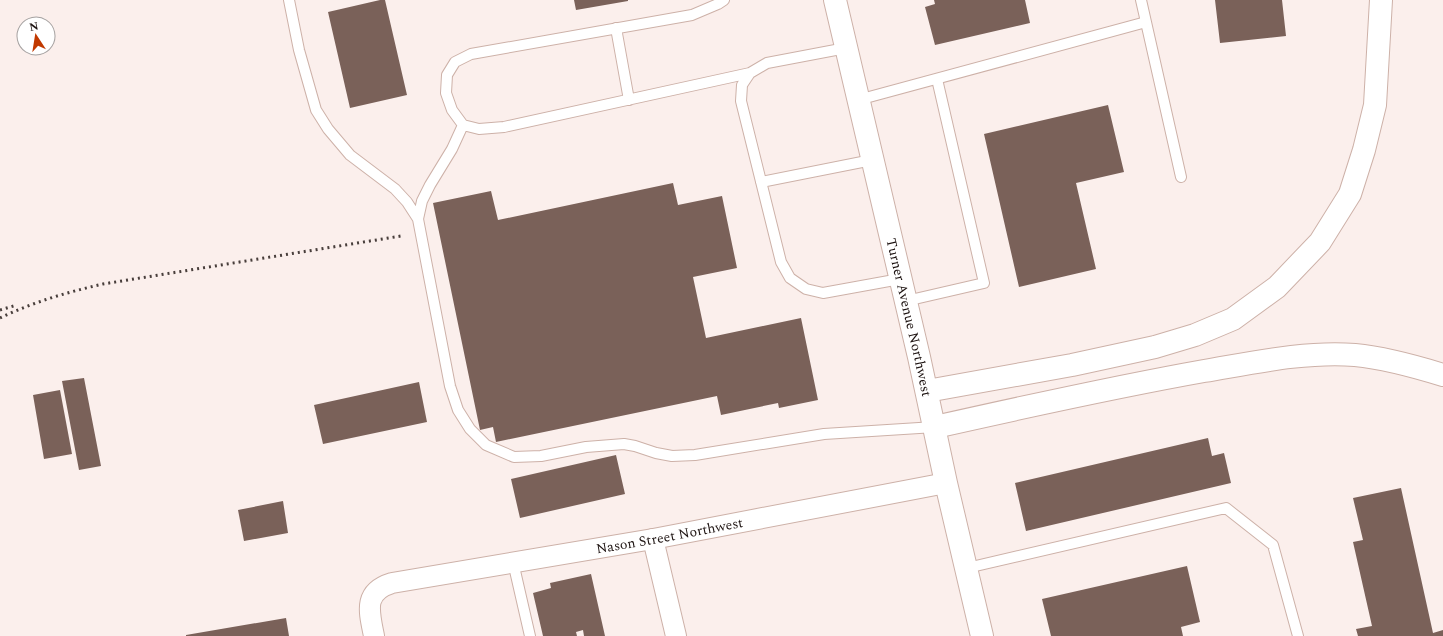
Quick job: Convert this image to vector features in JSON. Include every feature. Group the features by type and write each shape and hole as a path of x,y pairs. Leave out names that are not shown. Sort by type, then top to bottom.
{"main road":[{"name":"Turner Avenue Northwest","path":"835,0 927,391 946,483 982,636"},
{"path":"927,391 1072,365 1168,343 1195,335 1234,318 1277,287 1320,242 1350,194 1364,150 1375,105 1381,0"},
{"path":"935,427 1144,381 1303,356 1354,355 1400,362 1443,375"}],"street":[{"name":"Nason Street Northwest","path":"374,636 369,608 372,596 381,586 392,583 653,539 946,483"},
{"path":"653,539 676,636"}],"lane":[{"path":"289,0 299,50 316,110 328,129 350,155 395,189 407,202 418,219 450,386 458,410 470,429 486,445 514,458 541,456 586,447 624,444 672,456 695,455 824,434 935,427"},
{"path":"724,0 692,15 471,54 455,62 447,75 446,93 452,110 463,125 479,129 504,127 750,73 767,63 846,48"},
{"path":"1141,0 1181,176"},
{"path":"858,100 1146,22"},
{"path":"616,28 629,100"},
{"path":"750,73 742,85 740,101 781,262 790,278 806,289 823,293 900,279"},
{"path":"906,301 984,283 937,78"},
{"path":"418,219 422,201 452,149 463,125"},
{"path":"761,182 872,160"},
{"path":"967,568 1226,508 1273,545 1298,636"},
{"path":"513,562 530,636"}],"building":[{"path":"385,0 407,95 350,108 328,12"},
{"path":"574,0 628,0 628,1 576,10"},
{"path":"934,0 1025,0 1030,23 935,45 925,7 935,4"},
{"path":"1215,0 1282,0 1286,36 1220,43"},
{"path":"1108,105 1124,172 1076,183 1096,269 1019,287 984,134"},
{"path":"673,183 678,205 722,196 737,268 693,277 706,338 801,318 818,400 779,408 778,403 721,415 717,396 496,442 493,427 480,430 433,203 491,191 498,220"},
{"path":"84,378 101,466 79,470 62,381"},
{"path":"419,382 427,422 323,444 314,405"},
{"path":"60,390 72,454 44,459 33,395"},
{"path":"1208,438 1212,456 1224,453 1231,483 1026,531 1015,483"},
{"path":"616,455 625,494 520,518 511,479"},
{"path":"1401,488 1433,633 1443,630 1443,636 1358,636 1356,629 1372,626 1353,542 1363,540 1353,498"},
{"path":"283,501 288,533 244,541 238,510"},
{"path":"1187,566 1200,622 1181,627 1183,636 1051,636 1042,599"},
{"path":"591,574 605,636 584,636 583,630 576,632 577,636 543,636 533,593 551,588 550,583"},
{"path":"286,618 289,636 186,636 186,635"}],"railway":[{"path":"0,318 51,298 103,284 401,236"},
{"path":"0,310 17,305"}]}
